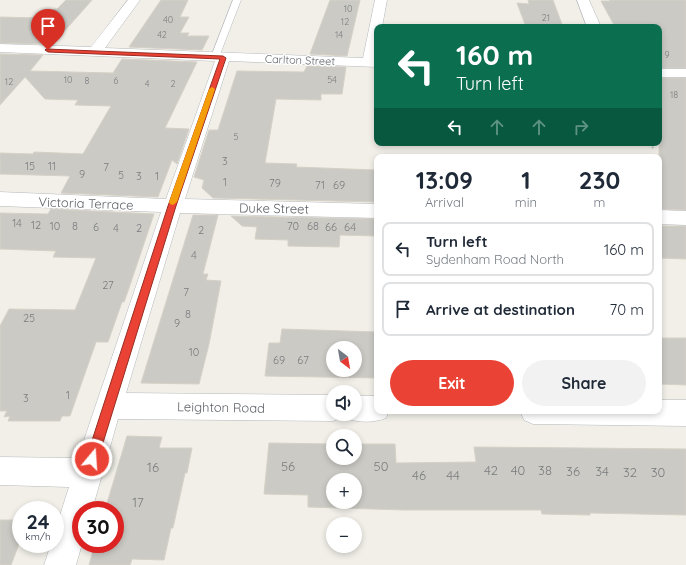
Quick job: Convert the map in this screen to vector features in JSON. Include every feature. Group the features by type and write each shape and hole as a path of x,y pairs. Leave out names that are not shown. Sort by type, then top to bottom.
{"street":[{"path":"95,52 134,0"},
{"path":"378,24 381,0"},
{"path":"583,0 593,24"},
{"name":"Carlton Street","path":"0,48 373,63"},
{"path":"60,565 219,57"},
{"path":"662,73 686,74"},
{"name":"Victoria Terrace","path":"0,199 172,206"},
{"name":"Duke Street","path":"172,206 374,211"},
{"path":"662,217 686,218"},
{"name":"Leighton Road","path":"109,406 326,408"},
{"path":"362,409 374,409"},
{"path":"662,413 686,413"},
{"path":"0,471 88,473"}],"lane":[{"path":"219,57 237,0"}],"building":[{"path":"66,0 92,0 53,44 0,43 0,17 40,18 43,15 49,15"},
{"path":"161,0 188,0 180,17 189,17 180,33 189,33 187,36 209,36 202,50 129,47"},
{"path":"330,0 360,0 347,56 310,54"},
{"path":"528,0 553,0 562,24 525,24 517,3 529,4"},
{"path":"609,0 686,0 686,68 662,68 662,24 613,24 601,1 610,1"},
{"path":"0,54 43,55 30,71 113,73 122,59 197,62 165,128 189,129 177,164 172,160 158,197 61,193 70,176 0,174 0,153 33,154 34,152 83,154 111,106 75,105 78,100 45,99 25,77 0,105"},
{"path":"307,66 346,67 342,94 321,94 321,100 276,99 265,163 297,164 296,167 374,170 374,202 213,198 202,188 204,180 194,177 209,130 218,130 237,71 304,72"},
{"path":"662,78 686,78 686,210 662,209 662,154 659,154 659,146 662,146"},
{"path":"51,209 154,214 128,291 124,302 122,302 108,342 96,342 70,416 62,416 60,421 8,421 10,416 4,417 7,411 0,411 0,326 9,309 75,310 96,258 53,257 56,251 0,249 0,213 48,214"},
{"path":"193,215 218,215 203,274 208,274 206,280 221,281 209,344 199,384 141,383"},
{"path":"231,216 374,219 374,236 340,235 339,247 288,246 288,240 255,239 257,227 242,226"},
{"path":"662,226 686,226 686,259 662,258"},
{"path":"282,329 374,332 374,378 265,376 269,343 280,343"},
{"path":"662,338 686,338 686,385 662,384"},
{"path":"127,436 162,437 159,448 192,448 187,473 185,473 173,528 171,528 164,560 132,559 130,565 89,565 92,553 124,553 124,501 108,501"},
{"path":"269,443 326,444 326,465 362,465 362,444 395,444 396,463 476,462 474,447 686,449 686,515 590,513 590,515 542,514 541,510 362,509 362,473 326,473 326,508 308,507 308,495 264,494"},
{"path":"0,520 12,520 12,553 16,553 11,565 0,565"}],"slow traffic":[{"path":"173,202 212,89"}],"route":[{"path":"48,50 223,58 172,206 92,459"}]}
